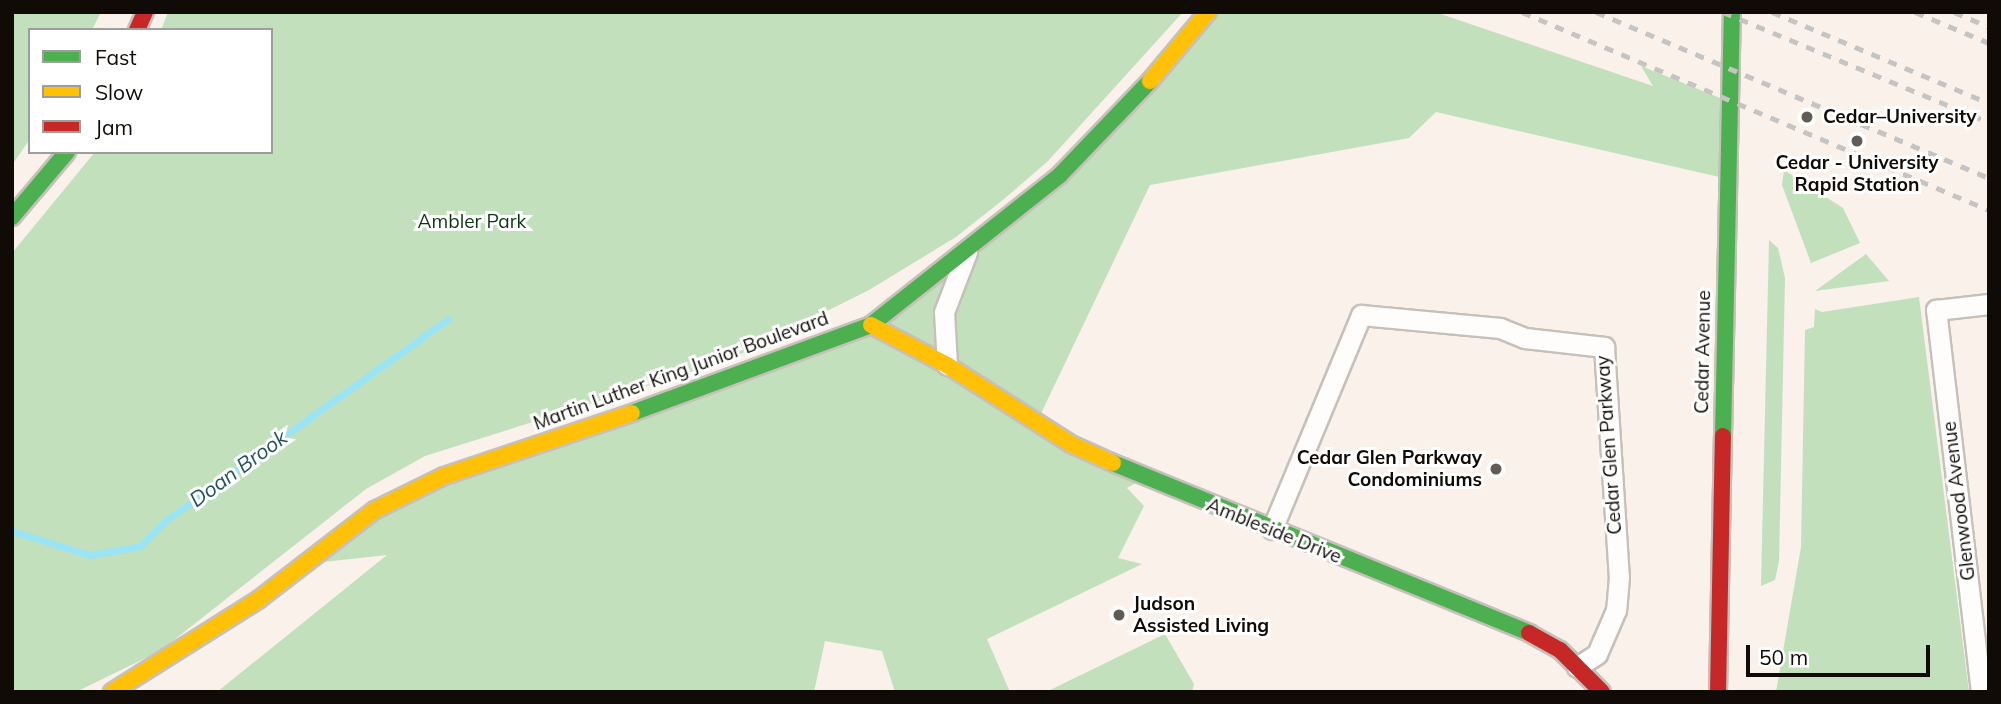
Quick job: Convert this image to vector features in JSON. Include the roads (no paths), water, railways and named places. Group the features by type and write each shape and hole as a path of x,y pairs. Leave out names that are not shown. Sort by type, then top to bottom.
{"main road":[{"path":"138,28 145,12"},
{"name":"Martin Luther King Junior Boulevard","path":"112,692 258,600 375,510 444,476 734,378 871,325 968,251 1060,175 1142,90 1208,12"},
{"name":"Cedar Avenue","path":"1718,692 1732,12"},
{"path":"12,217 65,154"},
{"name":"Ambleside Drive","path":"871,325 947,365 1071,444 1541,638 1577,667 1601,692"}],"street":[{"path":"947,365 944,312 968,251"},
{"name":"Glenwood Avenue","path":"1981,692 1936,310 1989,304"},
{"name":"Cedar Glen Parkway","path":"1272,529 1361,315 1500,328 1525,338 1604,347 1619,577 1616,610 1597,654 1577,667"}],"waterway":[{"name":"Doan Brook","path":"12,531 90,555 140,546 165,521 448,319"}],"railway":[{"path":"1522,12 1989,210"},
{"path":"1596,12 1989,178"},
{"path":"1723,12 1989,122"},
{"path":"1772,12 1989,103"},
{"path":"1915,12 1989,43"},
{"path":"1954,12 1989,27"}],"place":[{"name":"Cedar–University","path":"1807,117"},
{"name":"Cedar - University Rapid Station","path":"1857,141"},
{"name":"Cedar Glen Parkway Condominiums","path":"1496,469"},
{"name":"Judson Assisted Living","path":"1119,615"}],"park label":[{"name":"Ambler Park","path":"472,222"}]}
